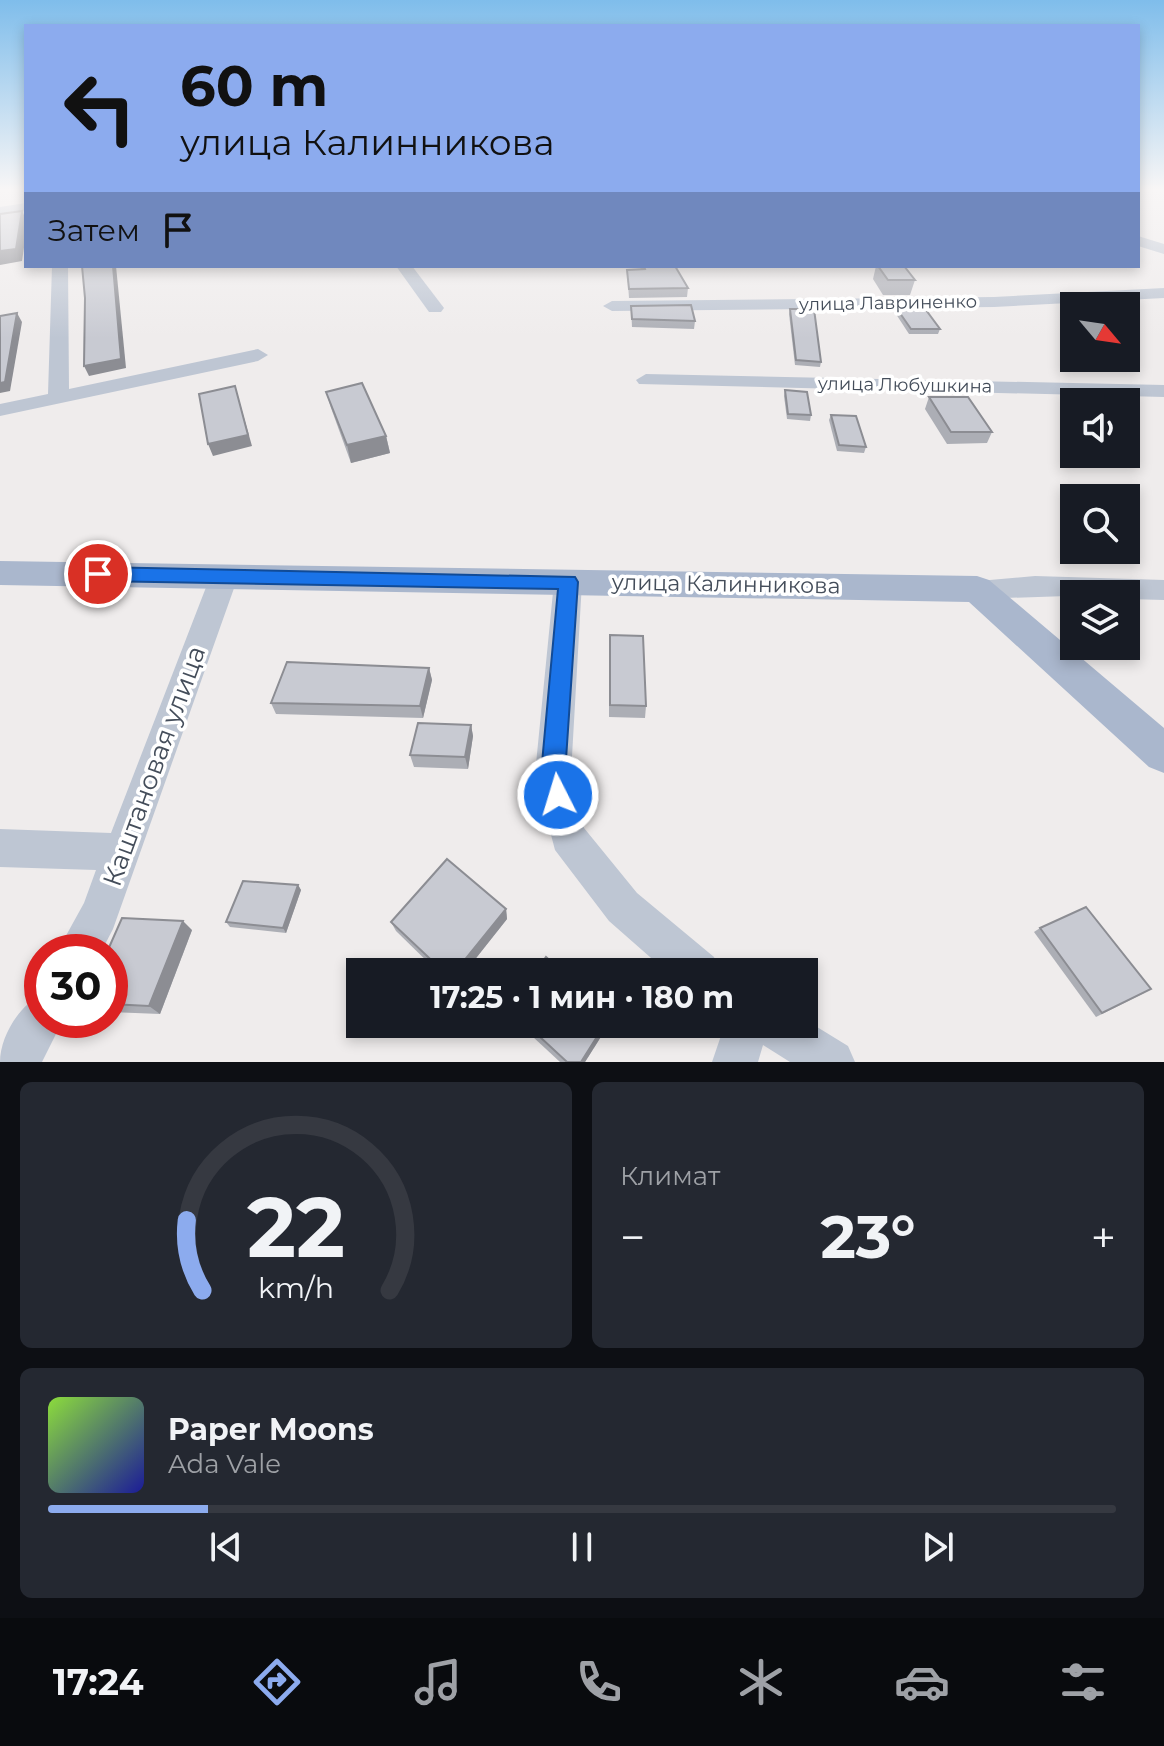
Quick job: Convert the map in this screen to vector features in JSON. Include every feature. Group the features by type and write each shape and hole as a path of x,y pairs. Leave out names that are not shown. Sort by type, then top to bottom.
{"main road":[{"name":"улица Калинникова","path":"0,573 977,589"},
{"path":"977,589 1164,754"}],"street":[{"path":"1140,242 1164,249"},
{"path":"58,398 60,268"},
{"path":"405,268 435,308"},
{"name":"улица Лавриненко","path":"612,306 994,302 1164,293"},
{"path":"0,410 258,355"},
{"name":"улица Любушкина","path":"646,380 1164,391"},
{"name":"Каштановая улица","path":"88,934 99,915 224,577"},
{"path":"568,582 553,774 568,837 623,907 683,958"},
{"name":"улица Калинникова","path":"977,589 1035,586 1164,590"},
{"path":"0,848 122,852"},
{"path":"17,1062 30,1038"},
{"path":"735,1062 743,1038"},
{"path":"793,1038 832,1062"}],"building":[{"path":"0,239 18,239 16,249 0,251"},
{"path":"82,268 113,268 121,359 84,366"},
{"path":"676,268 688,288 629,289 627,270"},
{"path":"879,268 906,268 915,280 888,280"},
{"path":"691,305 695,321 632,319 631,306"},
{"path":"895,306 923,306 940,329 911,329"},
{"path":"790,309 814,309 821,362 796,360"},
{"path":"17,313 5,382 0,383 0,316"},
{"path":"362,383 386,436 347,445 326,392"},
{"path":"235,386 248,435 208,444 199,394"},
{"path":"785,390 807,392 811,415 788,414"},
{"path":"929,397 968,397 992,432 951,432"},
{"path":"831,415 856,416 866,447 839,445"},
{"path":"610,635 643,636 646,706 610,705"},
{"path":"287,662 429,668 420,706 271,703"},
{"path":"418,723 471,725 465,757 410,755"},
{"path":"447,859 506,909 466,958 429,958 391,922"},
{"path":"243,881 298,885 283,928 226,922"},
{"path":"1086,907 1151,989 1102,1013 1040,928"},
{"path":"122,918 183,921 149,1006 128,1005 128,934 115,934"},
{"path":"541,1038 596,1038 581,1062 567,1062"}],"route":[{"path":"98,574 568,582 553,774 558,795"}]}
